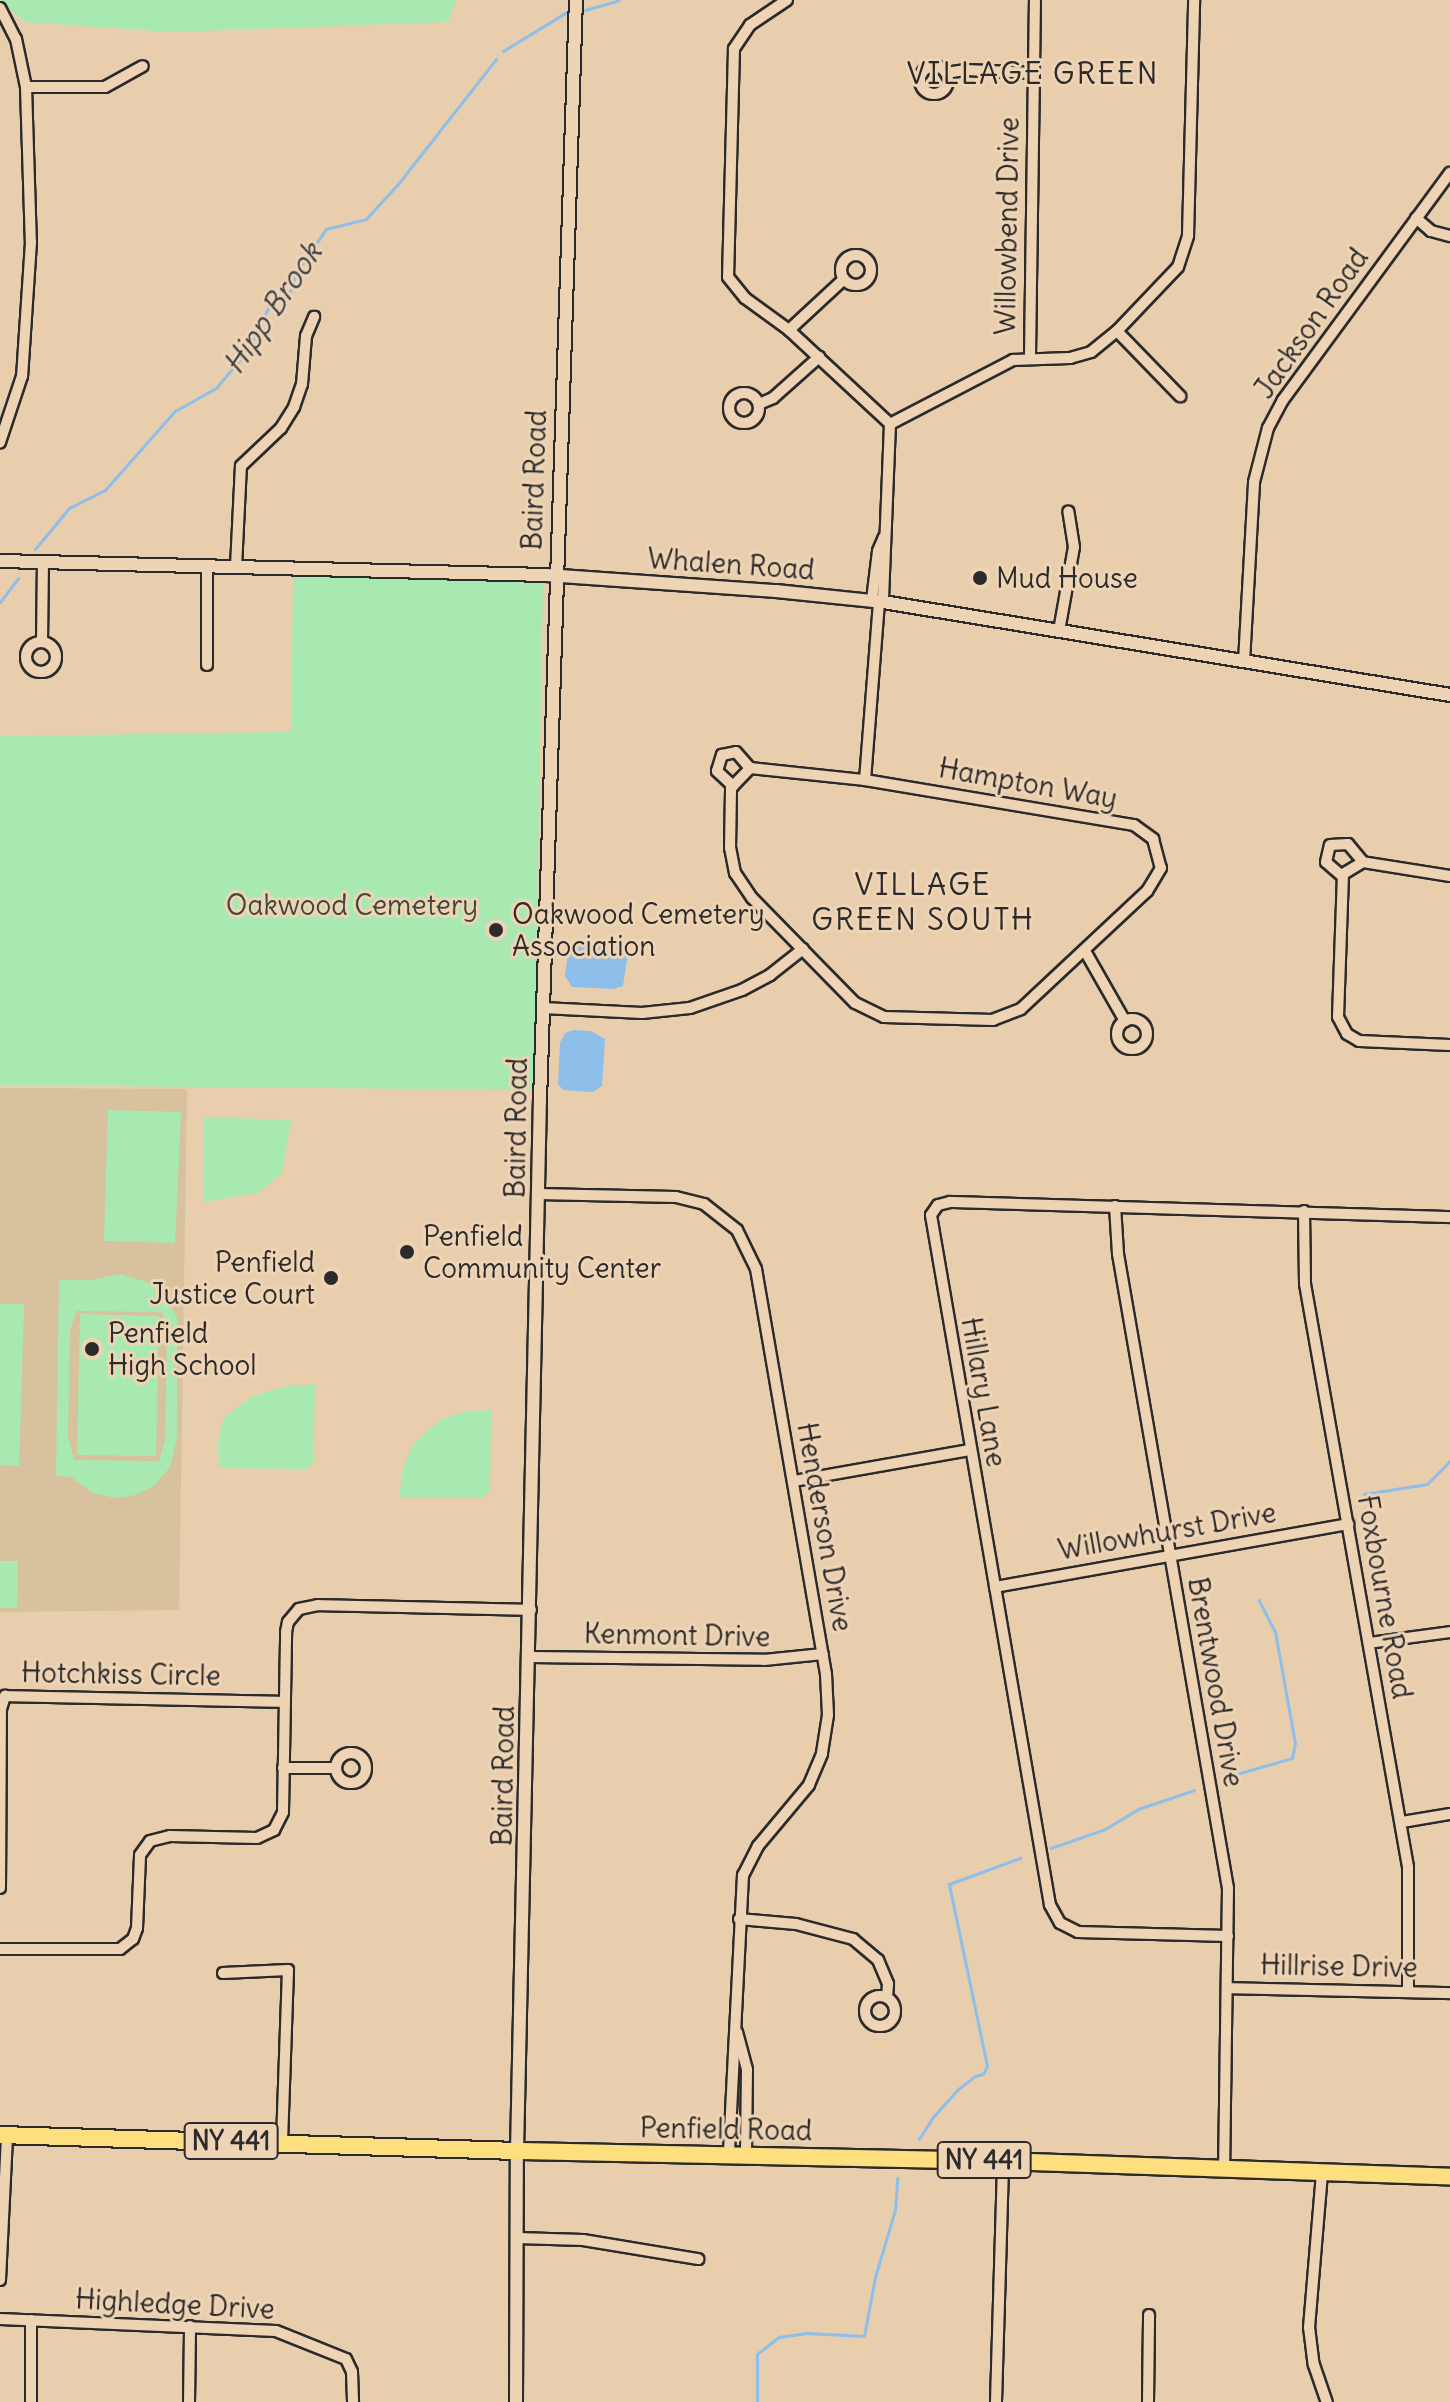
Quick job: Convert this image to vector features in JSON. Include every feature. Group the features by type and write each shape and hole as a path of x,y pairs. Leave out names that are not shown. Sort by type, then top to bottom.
{"main road":[{"name":"Penfield Road","path":"3,2135 517,2151 1003,2161 1450,2177"}],"street":[{"name":"Baird Road","path":"516,2402 517,2151 538,1194 555,576 576,0"},
{"path":"787,0 750,25 734,49 727,267 733,286 789,330 890,424 884,537 878,551 878,601 865,780"},
{"name":"Willowbend Drive","path":"1030,356 1035,0"},
{"path":"890,424 1000,365 1030,356 1081,356 1117,331 1169,277 1187,247 1194,0"},
{"path":"0,8 13,28 26,87 30,269 22,376 0,442"},
{"path":"26,87 105,87 143,66"},
{"path":"946,73 966,70 1033,73"},
{"name":"Jackson Road","path":"1244,662 1254,482 1268,428 1283,400 1450,173"},
{"path":"1416,218 1431,231 1450,236"},
{"path":"789,330 844,279"},
{"path":"236,567 241,466 281,428 294,407 302,384 306,336 314,317"},
{"path":"1117,331 1180,396"},
{"path":"759,404 773,398 819,357"},
{"path":"1059,631 1074,547 1068,511"},
{"name":"Whalen Road","path":"0,561 555,576 878,601 1450,695"},
{"path":"42,642 43,562"},
{"path":"207,566 207,665"},
{"name":"Hampton Way","path":"736,752 750,768 865,780 1121,822 1145,832 1161,857 1157,877 1033,1002 993,1020 890,1018 871,1013 855,1003 752,898 735,873 730,848 733,786 717,771 722,755 736,752"},
{"path":"733,786 750,768"},
{"path":"1450,876 1363,862 1348,844 1330,845 1326,862 1342,876 1340,1024 1347,1034 1359,1041 1450,1045"},
{"path":"1342,876 1363,862"},
{"path":"543,1008 642,1013 690,1008 742,990 770,975 803,949"},
{"path":"1085,951 1125,1021"},
{"name":"Henderson Drive","path":"538,1194 689,1199 718,1212 737,1230 756,1269 823,1654 828,1715 822,1754 804,1793 767,1834 749,1862 740,1890 734,2023 737,2155"},
{"name":"Hillary Lane","path":"1228,1936 1078,1932 1068,1929 1054,1915 1047,1891 932,1239 930,1222 933,1210 950,1202 1450,1217"},
{"name":"Brentwood Drive","path":"1115,1206 1118,1254 1226,1870 1228,1936 1224,2170"},
{"name":"Foxbourne Road","path":"1304,1211 1305,1284 1402,1822 1410,1906 1408,1992"},
{"path":"794,1481 970,1450"},
{"name":"Willowhurst Drive","path":"995,1587 1348,1524"},
{"path":"0,1949 109,1951 125,1946 137,1928 138,1863 146,1845 163,1837 257,1838 269,1834 281,1818 288,1622 299,1609 308,1606 531,1610"},
{"path":"1369,1643 1450,1632"},
{"name":"Kenmont Drive","path":"530,1657 773,1660 823,1654"},
{"name":"Hotchkiss Circle","path":"0,1888 1,1709 5,1696 284,1702"},
{"path":"283,1768 336,1768"},
{"path":"1402,1822 1450,1814"},
{"path":"739,1919 796,1924 853,1939 869,1950 884,1970 887,1997"},
{"path":"223,1973 288,1970 282,2143"},
{"name":"Hillrise Drive","path":"1227,1988 1450,1993"},
{"name":"Henderson Drive","path":"734,2023 747,2070 737,2155"},
{"path":"0,2280 3,2135"},
{"path":"996,2402 1003,2161"},
{"path":"1322,2173 1309,2327 1314,2365 1327,2402"},
{"path":"517,2238 583,2240 698,2259"},
{"path":"1148,2402 1149,2315"},
{"name":"Highledge Drive","path":"0,2319 276,2331 336,2352 351,2368 353,2402"},
{"path":"31,2320 31,2402"},
{"path":"189,2402 190,2326"}],"shaded area":[{"name":"Penfield High School","path":"0,1088 187,1089 179,1610 0,1612"}],"green space":[{"path":"0,0 456,0 448,22 172,32 24,22"},
{"name":"Oakwood Cemetery","path":"293,576 543,583 534,1090 0,1085 0,736 291,732"},
{"path":"108,1110 181,1112 175,1243 104,1241"},
{"path":"204,1117 291,1120 282,1173 258,1193 203,1202"},
{"path":"120,1274 153,1284 168,1300 177,1318 177,1438 170,1467 155,1485 136,1495 115,1498 93,1493 71,1477 56,1476 59,1280 91,1280","holes":["76,1311 162,1312 167,1335 165,1439 159,1461 74,1460 68,1437 70,1331"]},
{"path":"0,1304 24,1304 19,1466 0,1465"},
{"path":"80,1314 159,1316 156,1456 77,1455"},
{"path":"315,1384 313,1463 306,1469 219,1468 218,1441 224,1417 253,1396 287,1386"},
{"path":"491,1410 490,1491 482,1498 399,1498 403,1468 412,1446 424,1434 441,1419 466,1411"},
{"path":"0,1561 18,1561 17,1608 0,1608"}],"water":[{"path":"626,941 629,947 623,986 613,989 572,987 565,976 569,945"},
{"path":"591,1031 605,1039 602,1086 593,1092 563,1090 558,1084 560,1043 565,1033"}],"waterway":[{"name":"Hipp Brook","path":"585,10 619,0"},
{"name":"Hipp Brook","path":"503,51 565,13"},
{"name":"Hipp Brook","path":"35,549 69,508 105,490 175,411 216,388 248,350 268,308 291,290 296,273 326,229 366,219 398,184 496,59"},
{"name":"Hipp Brook","path":"0,602 18,578"},
{"path":"1364,1494 1427,1484 1450,1461"},
{"path":"1226,1777 1292,1758 1295,1743 1275,1632 1259,1600"},
{"path":"1051,1848 1105,1829 1138,1809 1194,1790"},
{"path":"919,2139 933,2117 957,2090 975,2076 983,2074 987,2066 949,1884 1020,1858"},
{"path":"757,2402 757,2354 779,2337 807,2333 864,2336 875,2277 895,2210 897,2178"}],"place":[{"name":"Mud House","path":"980,578"},
{"name":"Oakwood Cemetery Association","path":"496,930"},
{"name":"Penfield Community Center","path":"407,1252"},
{"name":"Penfield Justice Court","path":"331,1278"},
{"name":"Penfield High School","path":"92,1349"}],"district":[{"name":"VILLAGE GREEN","path":"1033,73"},
{"name":"VILLAGE GREEN SOUTH","path":"923,901"}]}
